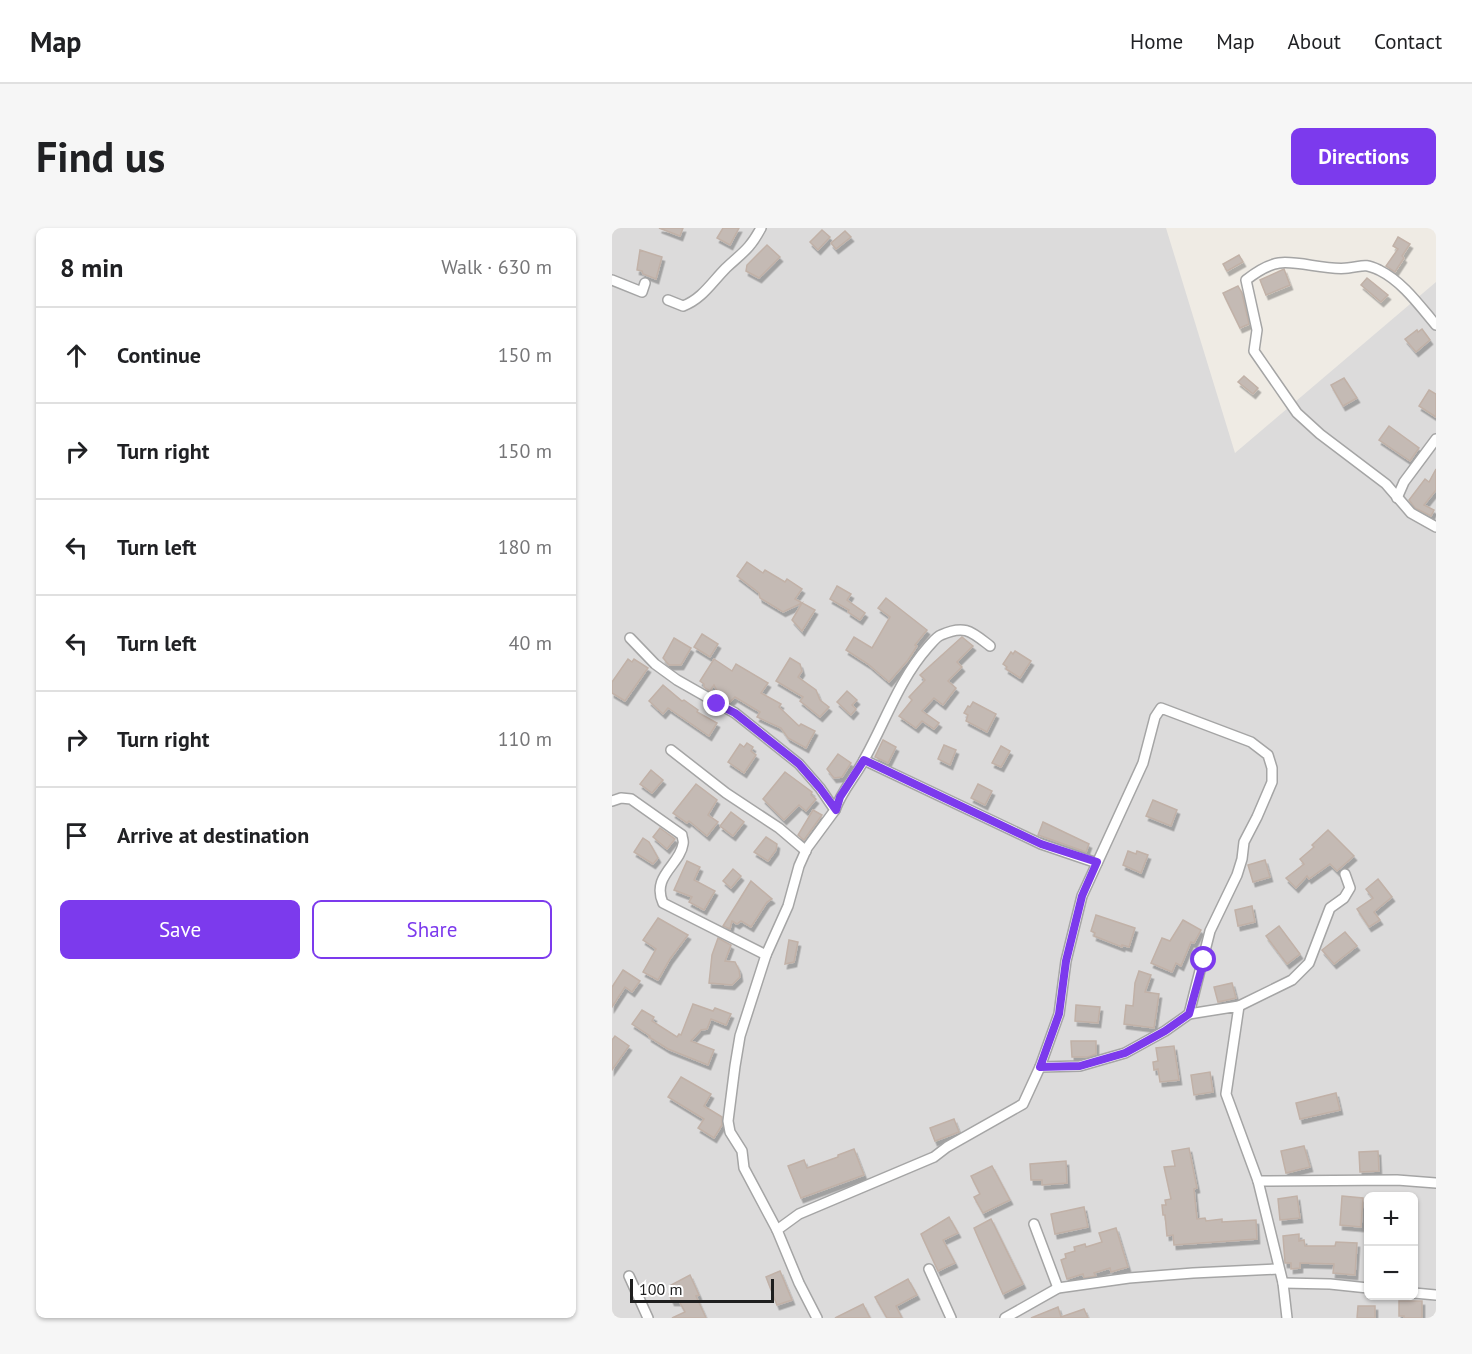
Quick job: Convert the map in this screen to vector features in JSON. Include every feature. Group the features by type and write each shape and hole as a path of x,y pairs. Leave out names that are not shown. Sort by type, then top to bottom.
{"street":[{"path":"668,300 683,306 694,302 744,254 760,228"},
{"path":"1436,325 1400,285 1382,272 1365,264 1348,268 1279,263 1258,271 1246,280 1257,330 1254,351 1298,412 1320,434 1386,483 1410,513 1436,527"},
{"path":"612,280 642,292 645,283"},
{"path":"1397,498 1404,482 1436,439"},
{"path":"817,1318 799,1283 777,1230 744,1168 742,1150 730,1132 728,1121 740,1036 766,955 788,906 799,866 806,851 836,810 840,797 864,760 899,687 923,653 939,636 957,630 970,630 990,646"},
{"path":"630,638 655,664 676,680 735,713 799,764 836,810"},
{"path":"777,1230 799,1214 934,1157 947,1147 1023,1104 1040,1067 1059,1014 1066,961 1082,896 1143,763 1155,717 1161,708 1251,742 1268,755 1272,768 1272,782 1244,842 1237,875 1210,932 1189,1014"},
{"path":"670,750 726,793 779,828 806,851"},
{"path":"864,760 1041,844 1097,862"},
{"path":"612,801 631,798 682,835 683,845 662,880 660,895 663,903 766,955"},
{"path":"1040,1067 1080,1066 1125,1053 1165,1031 1189,1014 1239,1006 1292,980 1309,963 1330,908 1344,898 1350,888 1345,874"},
{"path":"1239,1006 1226,1094 1258,1181 1282,1283 1287,1318"},
{"path":"1258,1181 1397,1180 1436,1184"},
{"path":"1034,1224 1058,1288"},
{"path":"929,1269 951,1318"},
{"path":"1005,1318 1058,1288 1129,1278 1278,1269"},
{"path":"629,1276 648,1318"},
{"path":"1282,1283 1364,1288"},
{"path":"1418,1293 1436,1295"}],"shaded area":[{"path":"612,228 1166,228 1235,453 1436,282 1436,1318 612,1318"}],"building":[{"path":"659,228 683,228 680,236"},
{"path":"723,228 739,228 730,245 717,238"},
{"path":"822,230 830,237 818,250 810,242"},
{"path":"845,231 851,237 836,249 831,243"},
{"path":"1398,237 1410,244 1395,272 1386,266 1398,249 1393,246"},
{"path":"767,245 780,257 759,278 746,271 747,265"},
{"path":"640,250 662,257 656,279 637,270"},
{"path":"1239,255 1243,262 1227,271 1223,264"},
{"path":"1284,269 1290,285 1266,295 1260,280"},
{"path":"1367,278 1388,295 1381,302 1361,285"},
{"path":"1238,286 1242,293 1249,324 1240,328 1223,293"},
{"path":"1422,329 1430,340 1416,352 1405,339"},
{"path":"1244,376 1258,388 1253,394 1238,382"},
{"path":"1344,378 1357,398 1343,406 1331,385"},
{"path":"1429,390 1436,394 1436,417 1419,406"},
{"path":"1389,426 1419,448 1410,461 1379,440"},
{"path":"1436,469 1436,490 1424,505 1434,510 1431,516 1415,508 1409,500 1425,479 1429,482"},
{"path":"747,562 763,573 765,570 785,582 787,579 802,589 795,599 815,610 802,631 792,620 802,603 783,612 760,598 759,593 737,576"},
{"path":"837,586 851,594 847,600 865,613 860,620 848,612 849,610 830,599"},
{"path":"886,598 927,630 915,645 917,646 908,660 889,682 868,664 846,650 854,637 872,648 890,617 878,608"},
{"path":"702,634 718,644 710,657 694,647"},
{"path":"962,637 973,646 957,662 962,667 948,681 956,688 943,705 934,698 922,711 939,723 934,729 922,721 916,728 899,716 912,700 909,697 925,680 920,675"},
{"path":"674,638 691,648 681,665 669,665 663,658"},
{"path":"1015,651 1031,661 1020,678 1006,669 1007,667 1003,664 1011,652 1013,654"},
{"path":"790,658 800,664 802,671 798,677 816,690 820,700 829,707 820,717 800,701 803,697 776,681"},
{"path":"628,659 632,662 634,659 648,668 625,701 612,693 612,682"},
{"path":"714,659 732,671 736,664 768,683 761,693 781,704 779,707 799,726 801,724 815,731 806,748 788,738 781,728 757,717 760,712 735,697 730,702 720,697 714,685 710,691 704,687 700,681"},
{"path":"663,685 682,701 684,700 698,710 697,712 717,723 709,736 668,708 663,714 649,701"},
{"path":"847,691 857,700 852,705 856,709 851,715 837,702"},
{"path":"973,702 996,714 987,732 966,721 968,715 964,713"},
{"path":"883,740 896,747 888,763 875,757"},
{"path":"747,743 753,747 751,751 756,755 744,773 728,762 740,744 744,747"},
{"path":"944,745 956,750 950,765 938,759"},
{"path":"1001,746 1010,751 1001,767 992,763"},
{"path":"838,754 851,763 842,777 834,778 827,769"},
{"path":"651,770 663,780 652,793 640,784"},
{"path":"785,772 812,792 811,795 816,799 806,811 799,805 784,820 763,799"},
{"path":"696,784 717,800 708,815 718,822 707,836 689,821 687,823 673,813"},
{"path":"978,784 992,791 985,805 971,798"},
{"path":"1153,800 1177,810 1171,826 1146,816"},
{"path":"813,810 822,815 804,840 798,835"},
{"path":"731,812 744,822 733,836 720,826"},
{"path":"1043,822 1089,844 1086,852 1038,835"},
{"path":"660,828 675,839 667,849 653,837"},
{"path":"1328,830 1354,856 1337,871 1330,864 1309,879 1307,876 1296,888 1286,878 1304,864 1300,859"},
{"path":"766,837 777,844 776,850 768,861 754,852"},
{"path":"643,838 649,842 658,858 653,864 634,852"},
{"path":"1128,851 1148,855 1141,873 1123,865"},
{"path":"1265,860 1270,877 1253,882 1248,865"},
{"path":"687,861 700,867 694,880 715,891 704,910 689,902 692,897 674,890"},
{"path":"733,869 741,876 731,888 723,881"},
{"path":"1378,879 1392,897 1374,912 1380,920 1369,927 1357,909 1373,898 1366,889"},
{"path":"751,881 772,899 767,902 751,927 741,921 737,924 732,921 730,929 723,926"},
{"path":"1252,906 1255,922 1238,926 1235,910"},
{"path":"1096,915 1135,928 1129,947 1122,945 1122,947 1094,936 1095,933 1091,931"},
{"path":"658,918 688,935 658,980 643,972 656,949 643,940"},
{"path":"1183,920 1201,930 1194,943 1191,942 1181,966 1176,963 1172,972 1151,963 1162,938 1170,941"},
{"path":"1279,926 1300,954 1287,964 1266,936"},
{"path":"1345,932 1357,946 1334,964 1322,950"},
{"path":"718,938 731,945 725,961 735,962 739,970 740,977 732,985 709,983 712,955"},
{"path":"789,940 798,942 794,962 785,964"},
{"path":"623,970 640,981 632,992 625,987 612,1007 612,987"},
{"path":"1139,971 1151,975 1145,992 1159,994 1154,1028 1124,1024 1126,1005 1133,1006 1135,983"},
{"path":"1232,983 1236,998 1218,1002 1214,987"},
{"path":"693,1004 731,1014 726,1025 711,1019 707,1029 701,1030 691,1041 714,1050 708,1065 668,1049 632,1024 642,1010 654,1017 652,1021 677,1037 681,1035"},
{"path":"1076,1005 1100,1007 1098,1023 1075,1021"},
{"path":"615,1036 629,1046 612,1070 612,1040"},
{"path":"1071,1041 1096,1041 1096,1054 1088,1057 1072,1057"},
{"path":"1174,1046 1179,1080 1160,1082 1158,1069 1154,1070 1153,1062 1158,1061 1156,1048"},
{"path":"1210,1072 1213,1092 1194,1095 1191,1075"},
{"path":"681,1077 711,1094 704,1106 722,1117 722,1125 714,1138 698,1128 704,1119 668,1097"},
{"path":"1336,1093 1340,1110 1300,1119 1296,1103"},
{"path":"954,1119 959,1132 935,1141 930,1128"},
{"path":"1304,1146 1310,1167 1286,1173 1281,1151"},
{"path":"1189,1148 1197,1188 1194,1189 1197,1219 1205,1218 1206,1221 1222,1219 1222,1222 1256,1220 1257,1239 1174,1245 1173,1235 1167,1236 1162,1205 1166,1205 1165,1200 1171,1199 1164,1167 1175,1166 1172,1151"},
{"path":"854,1149 864,1175 801,1198 788,1166 804,1160 807,1168"},
{"path":"1378,1151 1379,1171 1360,1172 1359,1152"},
{"path":"1066,1161 1067,1183 1042,1185 1042,1180 1031,1180 1030,1164"},
{"path":"992,1166 1010,1200 983,1213 974,1197 980,1194 971,1176"},
{"path":"1297,1196 1300,1218 1280,1220 1278,1199"},
{"path":"1342,1196 1363,1198 1361,1227 1340,1225"},
{"path":"1084,1207 1088,1227 1055,1234 1051,1214"},
{"path":"949,1217 958,1233 943,1240 955,1263 938,1271 921,1234"},
{"path":"991,1219 1023,1284 1003,1294 974,1228"},
{"path":"1116,1228 1128,1267 1111,1272 1110,1268 1094,1273 1096,1276 1084,1278 1083,1274 1067,1279 1061,1260 1066,1258 1065,1254 1075,1251 1074,1247 1085,1244 1086,1247 1102,1242 1099,1233"},
{"path":"1299,1234 1299,1241 1304,1240 1305,1246 1335,1246 1336,1242 1357,1243 1355,1275 1333,1273 1334,1264 1300,1263 1300,1268 1291,1269 1291,1263 1285,1263 1283,1236"},
{"path":"780,1271 792,1300 777,1305 766,1277"},
{"path":"690,1275 706,1318 672,1318 685,1312 679,1301 672,1301 669,1294 674,1291 671,1285"},
{"path":"908,1279 917,1295 896,1306 902,1318 887,1318 875,1297"},
{"path":"1399,1301 1422,1301 1422,1318 1399,1316"},
{"path":"863,1304 870,1318 835,1318"},
{"path":"1358,1306 1375,1306 1375,1318 1357,1318"},
{"path":"1058,1307 1061,1317 1084,1309 1088,1318 1031,1318"}],"route":[{"path":"717,704 735,713 799,764 836,810 840,797 864,760 1041,844 1097,862 1082,896 1066,961 1059,1014 1040,1067 1080,1066 1125,1053 1165,1031 1189,1014 1204,960"}]}
